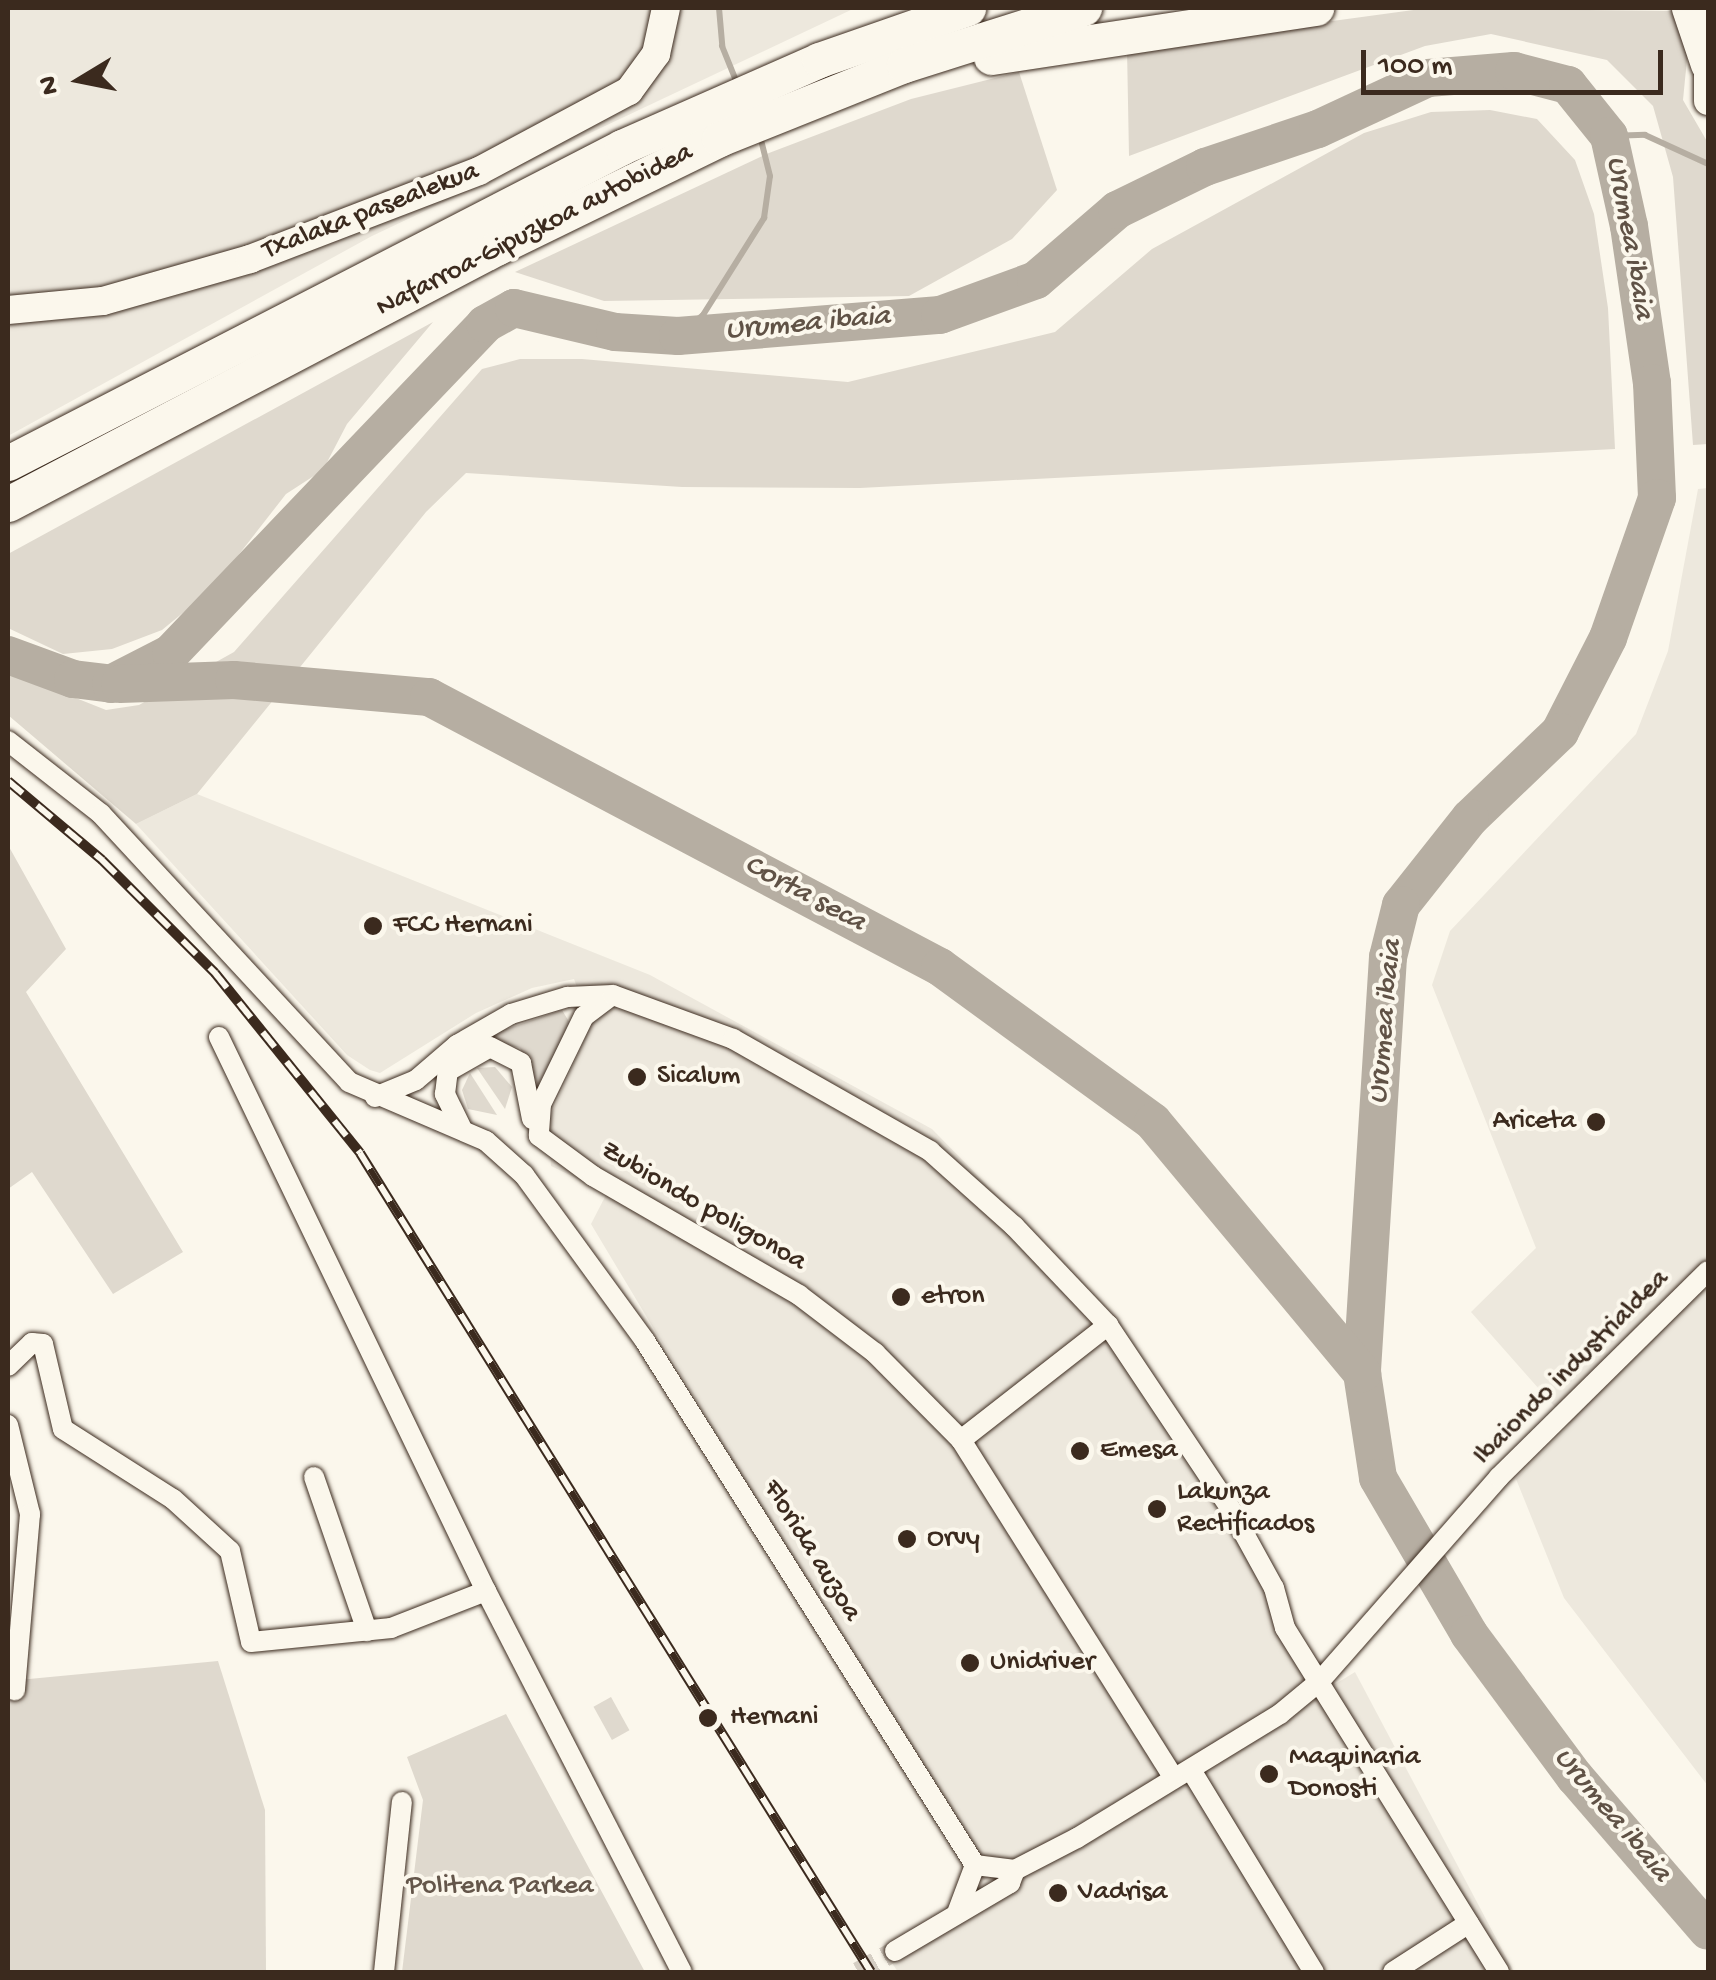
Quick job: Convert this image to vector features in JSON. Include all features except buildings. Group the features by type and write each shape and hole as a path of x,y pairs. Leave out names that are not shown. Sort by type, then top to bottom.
{"highway":[{"path":"895,33 941,8"},
{"name":"Nafarroa-Gipuzkoa autobidea","path":"8,504 515,238 776,115 831,85 895,33 968,8"},
{"name":"Nafarroa-Gipuzkoa autobidea","path":"8,463 498,208 831,85 1084,8"},
{"path":"831,85 1000,54 1316,8"},
{"path":"1688,8 1708,64"}],"main road":[{"name":"Txalaka pasealekua","path":"8,310 102,301 250,260 479,171 629,91 656,54 666,8"},
{"path":"1706,8 1708,18"},
{"path":"1708,64 1708,101"}],"street":[{"path":"8,741 43,762 100,814 270,990 336,1070 373,1098 393,1093 511,1014 567,996 613,995 733,1039 930,1151 1014,1226 1108,1325 1230,1508 1274,1588 1285,1628 1499,1972"},
{"path":"540,1136 540,1104 584,1016 613,995"},
{"path":"219,1037 486,1590 682,1972"},
{"path":"420,1110 445,1094 455,1062 480,1049 500,1050 521,1063 540,1136"},
{"path":"420,1110 428,1069"},
{"path":"445,1094 461,1127"},
{"name":"Florida auzoa","path":"373,1098 420,1110 461,1127 498,1149 524,1176 645,1341 975,1864"},
{"name":"Zubiondo poligonoa","path":"540,1136 593,1176 800,1295 875,1354 961,1440 1182,1772"},
{"name":"Ibaiondo industrialdea","path":"1320,1681 1475,1505 1708,1270"},
{"path":"961,1440 1108,1325"},
{"path":"8,1366 32,1342 44,1344 63,1429 173,1499 230,1551 252,1642 391,1628 486,1590"},
{"path":"8,1425 30,1514 15,1690"},
{"path":"314,1477 368,1630"},
{"path":"894,1951 1010,1883 1015,1870 1182,1772 1320,1681"},
{"path":"1182,1772 1314,1972"},
{"path":"384,1972 402,1802"},
{"path":"957,1913 975,1864 1015,1870"},
{"path":"1394,1972 1469,1923"}],"shaded area":[{"path":"8,8 855,8 372,236 8,436"},
{"path":"1708,488 1708,1786 1564,1598 1516,1479 1570,1424 1471,1312 1536,1248 1432,985 1450,931 1636,734 1668,651 1698,489"},
{"path":"197,794 650,975 932,1129 1086,1286 1320,1681 984,1880 591,1224 607,1193 551,1166 548,1121 591,1025 574,979 532,988 476,1013 380,1073 370,1070 347,1055 136,824"},
{"path":"1355,1672 1514,1972 898,1972 888,1957"}],"green space":[{"path":"1428,8 1674,11 1689,39 1683,100 1708,143 1708,444 1693,445 1673,177 1653,106 1607,60 1491,34 1425,46 1129,156 1127,49"},
{"path":"1019,72 1057,190 1012,239 909,296 604,301 515,272 769,153 911,99"},
{"path":"1490,110 1537,119 1575,160 1594,214 1608,308 1615,449 860,488 682,487 466,473 426,512 197,794 136,824 8,715 8,671 106,710 139,705 234,652 482,369 520,359 582,359 848,382 1055,332 1152,249 1364,133 1431,112"},
{"path":"433,322 347,424 323,470 286,494 212,589 162,630 112,649 63,654 8,628 8,554"},
{"path":"8,845 66,949 26,992 183,1252 113,1294 32,1172 8,1189"},
{"path":"562,1010 571,1025 538,1085 520,1048 480,1038"},
{"path":"495,1067 512,1087 505,1109 477,1068"},
{"path":"470,1073 497,1115 468,1109 462,1090"},
{"path":"218,1661 265,1810 266,1972 8,1972 8,1681"},
{"path":"611,1697 629,1730 612,1740 594,1707"},
{"name":"Politena Parkea","path":"506,1714 645,1972 402,1972 423,1800 407,1757"}],"waterway":[{"path":"719,8 722,46 737,83"},
{"name":"Urumea ibaia","path":"8,655 73,679 111,684 171,653 485,324 514,308 615,332 678,336 940,315 1036,280 1117,210 1205,167 1318,129 1428,78 1514,71 1568,85 1609,136 1629,226 1652,383 1657,498 1608,638 1560,732 1470,818 1401,905 1388,957 1362,1373 1378,1478 1469,1634 1575,1777 1708,1931"},
{"path":"1609,136 1645,135 1708,164"},
{"path":"678,336 703,315 764,218 770,176 760,136"},
{"name":"Corta seca","path":"120,684 234,680 429,697 940,967 1153,1122 1362,1373"}],"tunnel":[{"path":"858,1972 895,1951"}],"railway":[{"path":"8,781 102,860 215,973 360,1153 871,1972"}],"place":[{"name":"FCC Hernani","path":"373,926"},
{"name":"Sicalum","path":"637,1077"},
{"name":"Ariceta","path":"1596,1122"},
{"name":"etron","path":"901,1297"},
{"name":"Emesa","path":"1080,1451"},
{"name":"Lakunza Rectificados","path":"1157,1509"},
{"name":"Orvy","path":"907,1539"},
{"name":"Unidriver","path":"970,1663"},
{"name":"Hernani","path":"708,1718"},
{"name":"Maquinaria Donosti","path":"1269,1774"},
{"name":"Vadrisa","path":"1058,1893"}]}
